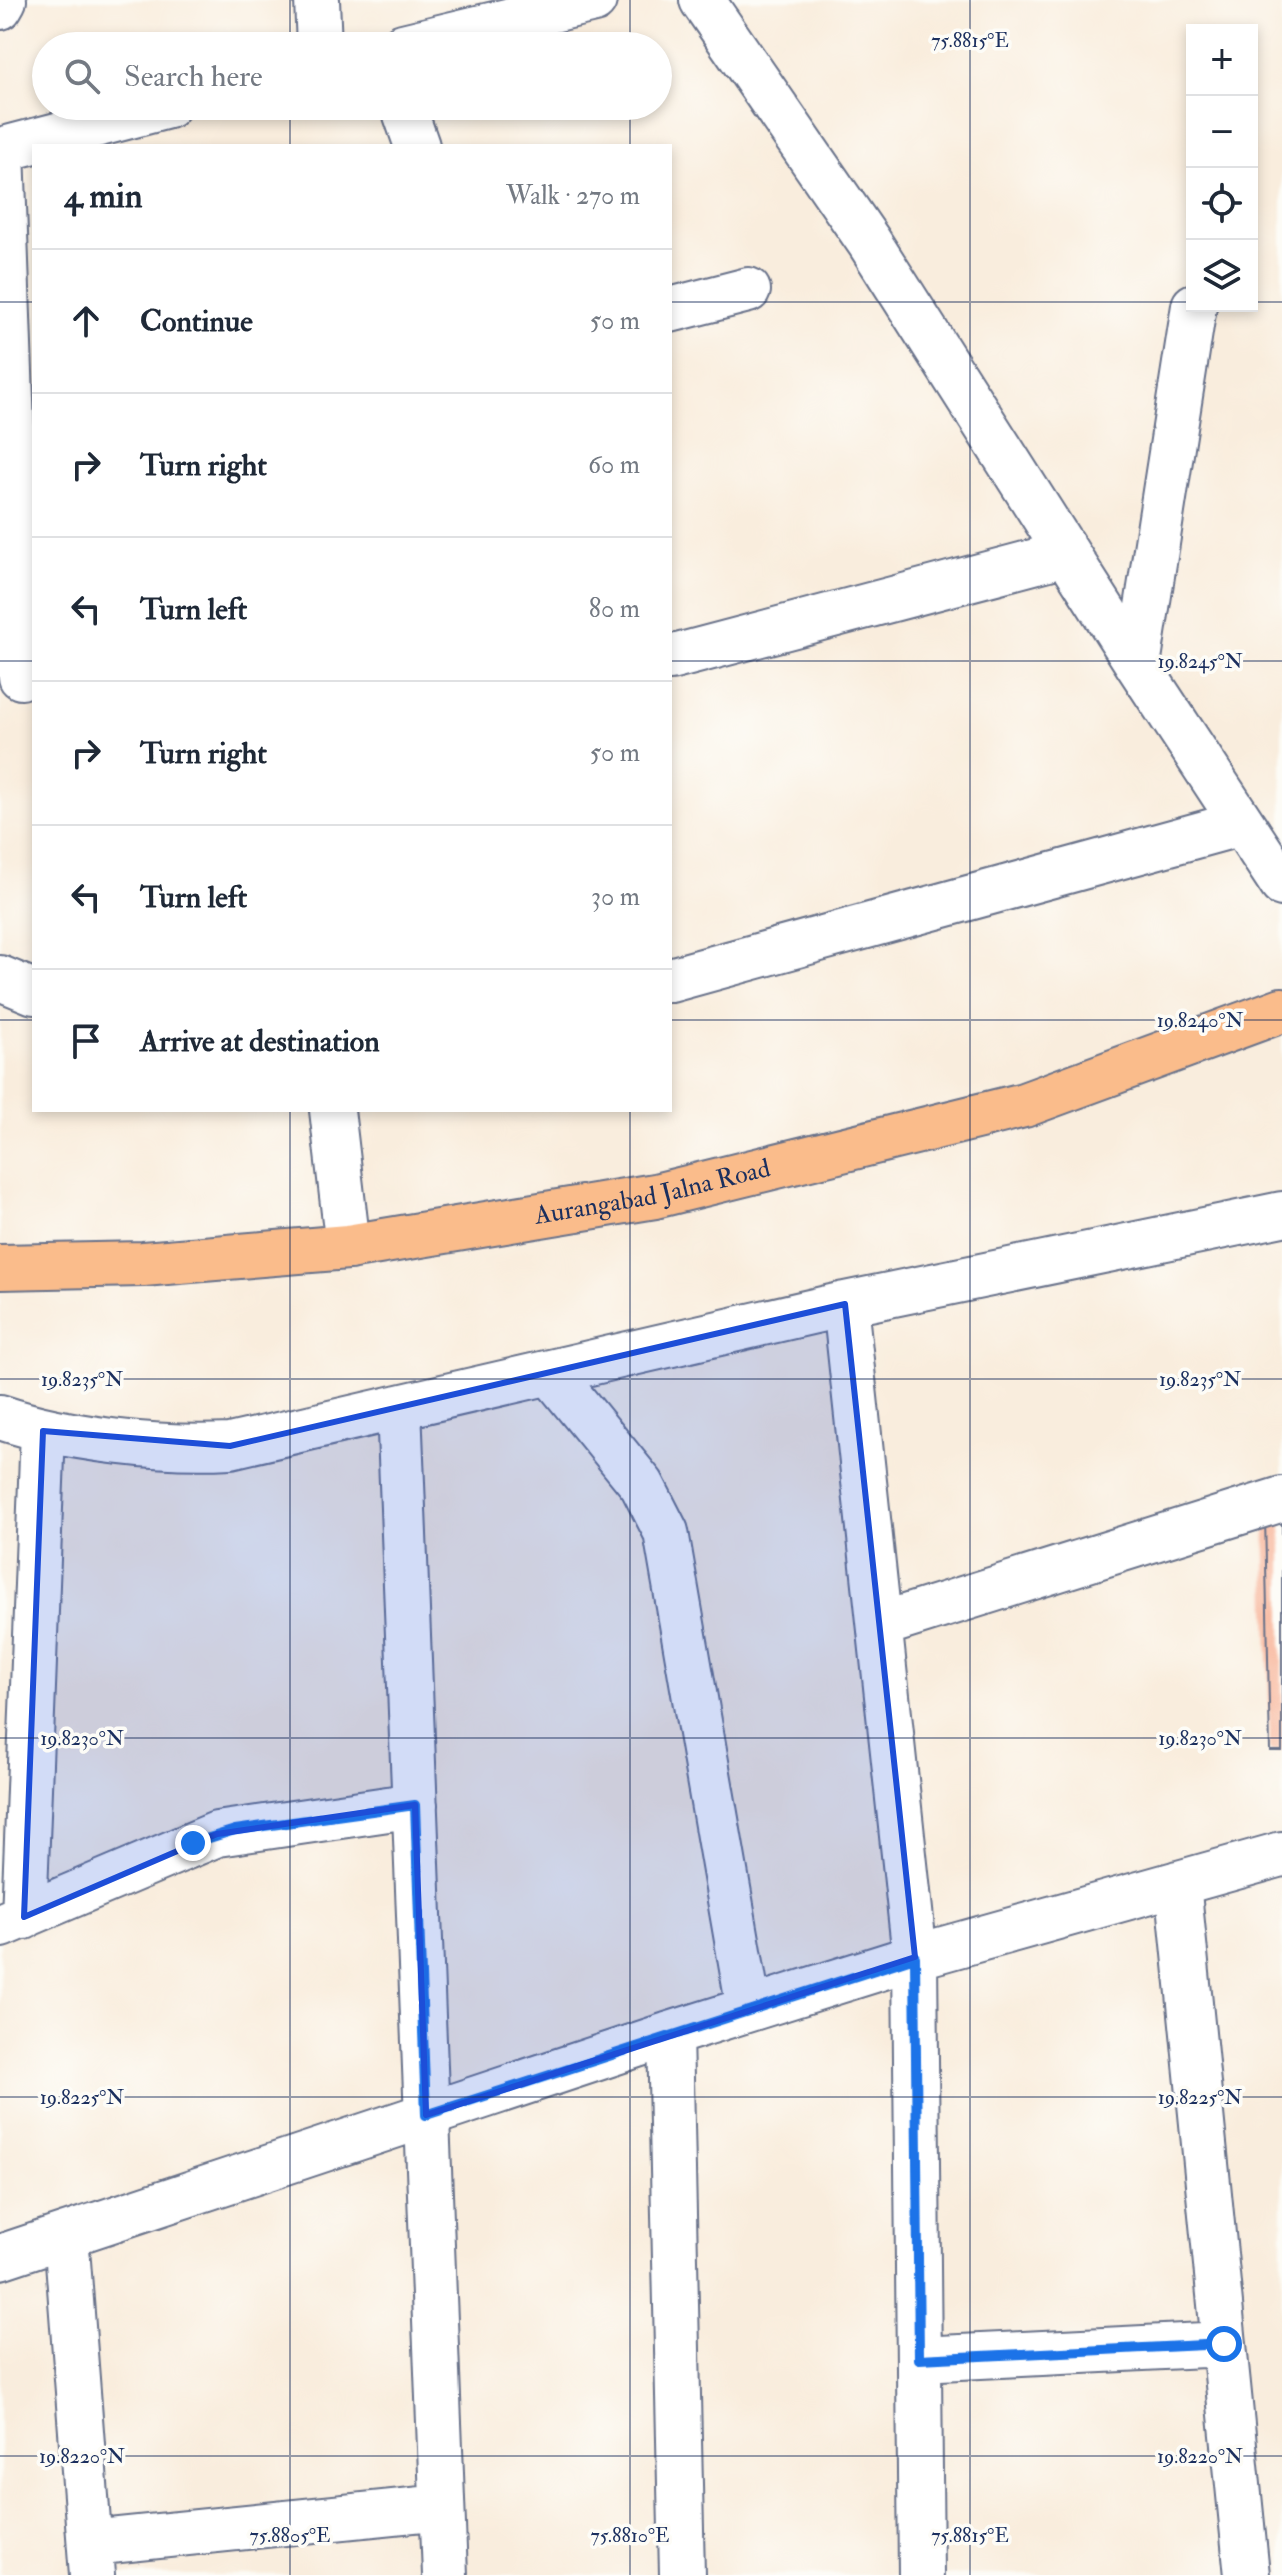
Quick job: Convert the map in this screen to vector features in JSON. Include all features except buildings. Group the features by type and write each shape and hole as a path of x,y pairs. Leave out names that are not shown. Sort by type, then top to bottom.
{"main road":[{"name":"Aurangabad Jalna Road","path":"0,1267 143,1264 348,1247 655,1196 1024,1105 1282,1010"}],"street":[{"path":"0,7 4,0"},
{"path":"317,0 318,32"},
{"path":"453,32 545,6 594,0"},
{"path":"702,0 869,242 1138,665 1282,884"},
{"path":"18,676 1,150 115,120"},
{"path":"408,120 416,144"},
{"path":"672,309 748,290"},
{"path":"1138,665 1193,312"},
{"path":"672,657 1067,553"},
{"path":"672,979 1242,823"},
{"path":"0,978 32,991"},
{"path":"332,1112 348,1247"},
{"path":"0,1417 43,1431 188,1446 230,1446 845,1304 1282,1214"},
{"path":"845,1304 915,1957 921,2575"},
{"path":"550,1372 642,1485 666,1532 749,2009"},
{"path":"399,1407 445,2575"},
{"path":"43,1431 12,1921 217,1834 415,1805"},
{"path":"880,1625 1282,1499"},
{"path":"0,2257 749,2009 915,1957 1282,1854"},
{"path":"1178,1883 1247,2575"},
{"path":"670,2034 682,2575"},
{"path":"66,2235 91,2559 442,2507"},
{"path":"919,2359 1224,2344"}],"highlighted area":[{"path":"845,1304 915,1957 426,2115 415,1805 217,1834 24,1917 43,1431 230,1446"}],"route":[{"path":"193,1843 235,1830 415,1805 426,2115 915,1957 919,2359 1224,2344"}]}
